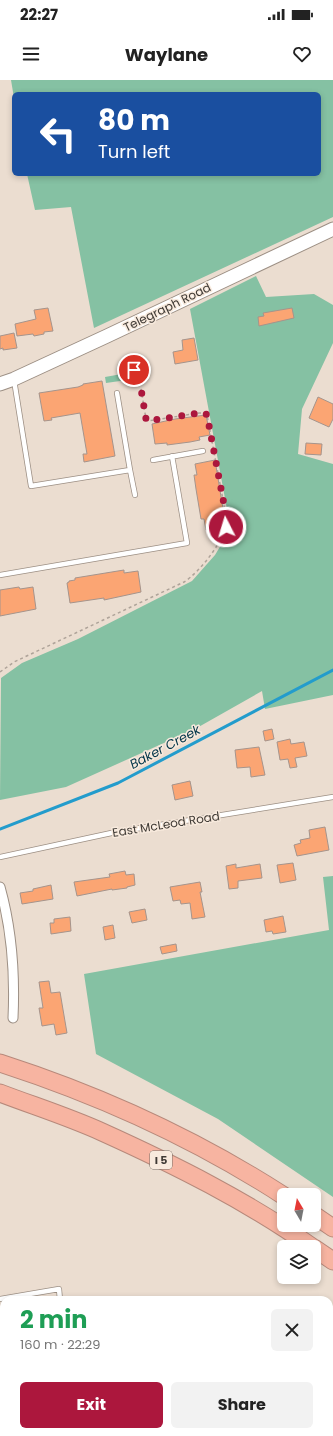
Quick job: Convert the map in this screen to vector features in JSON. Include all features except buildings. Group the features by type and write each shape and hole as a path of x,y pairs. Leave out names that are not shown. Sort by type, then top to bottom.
{"highway":[{"name":"I 5","path":"0,1063 73,1089 142,1118 233,1165 277,1192"},
{"name":"I 5","path":"0,1093 101,1131 173,1166 228,1194 302,1240"},
{"path":"321,1220 333,1228"},
{"name":"I 5","path":"321,1253 333,1261"}],"street":[{"name":"Telegraph Road","path":"0,384 107,336 333,229"},
{"path":"0,887 8,921 11,944 14,990 13,1018"}],"lane":[{"path":"14,379 31,486 130,470"},
{"path":"117,393 135,495"},
{"path":"153,460 203,451"},
{"path":"0,574 187,543 172,456"},
{"name":"East McLeod Road","path":"0,857 116,832 333,798"},
{"path":"18,1296 59,1289 60,1296"}],"path":[{"path":"0,672 14,662 184,582 195,574 222,536 226,527 227,520 207,415 205,413 199,413 148,421 146,419 139,377 134,370"}],"green space":[{"path":"11,80 333,80 333,217 94,328 71,207 35,210 27,176 321,176 321,92 13,92"},
{"path":"256,276 266,297 314,294 333,305 333,343 302,409 298,454 333,464 333,695 265,709 262,691 195,729 66,787 0,800 1,678 22,663 78,639 192,581 215,555 227,535 229,520 190,309"},
{"path":"133,372 134,379 106,383 105,377"},
{"path":"333,876 333,1197 218,1119 96,1054 84,974 329,930 323,877"}],"waterway":[{"name":"Baker Creek","path":"0,829 118,783 333,670"}],"route":[{"path":"134,370 139,377 146,419 148,421 199,413 205,413 207,415 227,520 226,527"}]}
